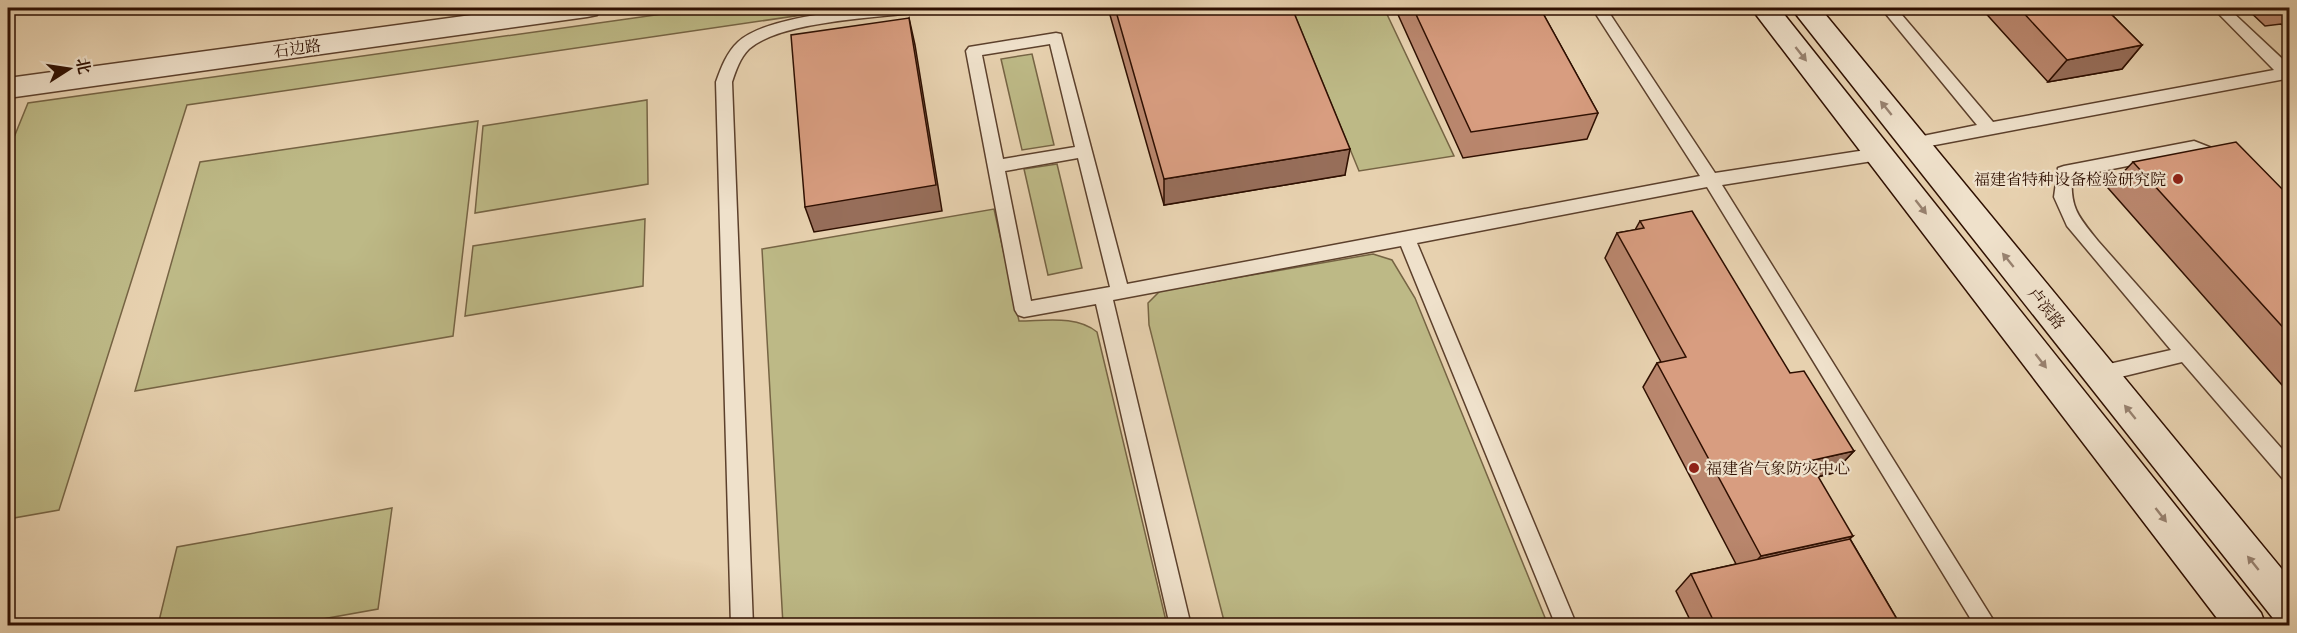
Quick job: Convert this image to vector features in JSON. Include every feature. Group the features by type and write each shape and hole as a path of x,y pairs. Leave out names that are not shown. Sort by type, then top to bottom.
{"main road":[{"name":"石边路","path":"8,88 587,8"},
{"path":"1765,8 2247,626"},
{"name":"卢滨路","path":"1805,8 2289,609"}],"lane":[{"path":"742,626 724,82 731,61 748,42 782,27 912,8"},
{"path":"1599,8 1711,180 1987,626"},
{"path":"1888,8 1989,129"},
{"path":"2220,8 2288,73"},
{"path":"1181,626 1112,293 1085,151 1056,38 974,51 1024,310 1112,293 1711,180 1880,154"},
{"path":"1914,143 2288,73"},
{"path":"2235,165 2194,147 2064,172 2062,197 2073,221 2289,473"},
{"path":"996,166 1085,151"},
{"path":"1406,238 1567,626"},
{"path":"2100,374 2185,354"}],"shaded area":[{"path":"705,8 850,8 187,105 59,510 8,519 8,152 28,103"},
{"path":"1292,8 1384,8 1454,156 1359,171"},
{"path":"1032,54 1054,145 1022,150 1001,59"},
{"path":"647,100 648,184 475,213 483,126"},
{"path":"478,121 453,336 135,391 200,162"},
{"path":"1057,164 1082,268 1048,275 1024,169"},
{"path":"994,209 1019,321 1070,321 1080,323 1097,332 1167,625 783,625 762,249"},
{"path":"645,219 643,286 465,316 473,246"},
{"path":"1373,254 1392,260 1415,298 1548,625 1225,625 1149,325 1148,303 1160,291"},
{"path":"392,508 378,609 289,625 158,625 177,547"}],"building":[{"path":"1115,8 1292,8 1350,149 1164,179"},
{"path":"1413,8 1540,8 1598,113 1471,132"},
{"path":"2019,8 2105,8 2142,45 2067,60"},
{"path":"909,18 936,185 805,207 791,35"},
{"path":"2236,142 2289,196 2289,334 2133,162"},
{"path":"1692,211 1790,373 1804,371 1854,451 1809,461 1853,536 1761,556 1657,363 1686,357 1617,233 1644,228 1640,221"},
{"path":"1850,539 1901,626 1716,626 1691,574"}],"place":[{"name":"福建省特种设备检验研究院","path":"2178,179"},
{"name":"福建省气象防灾中心","path":"1694,468"}]}
